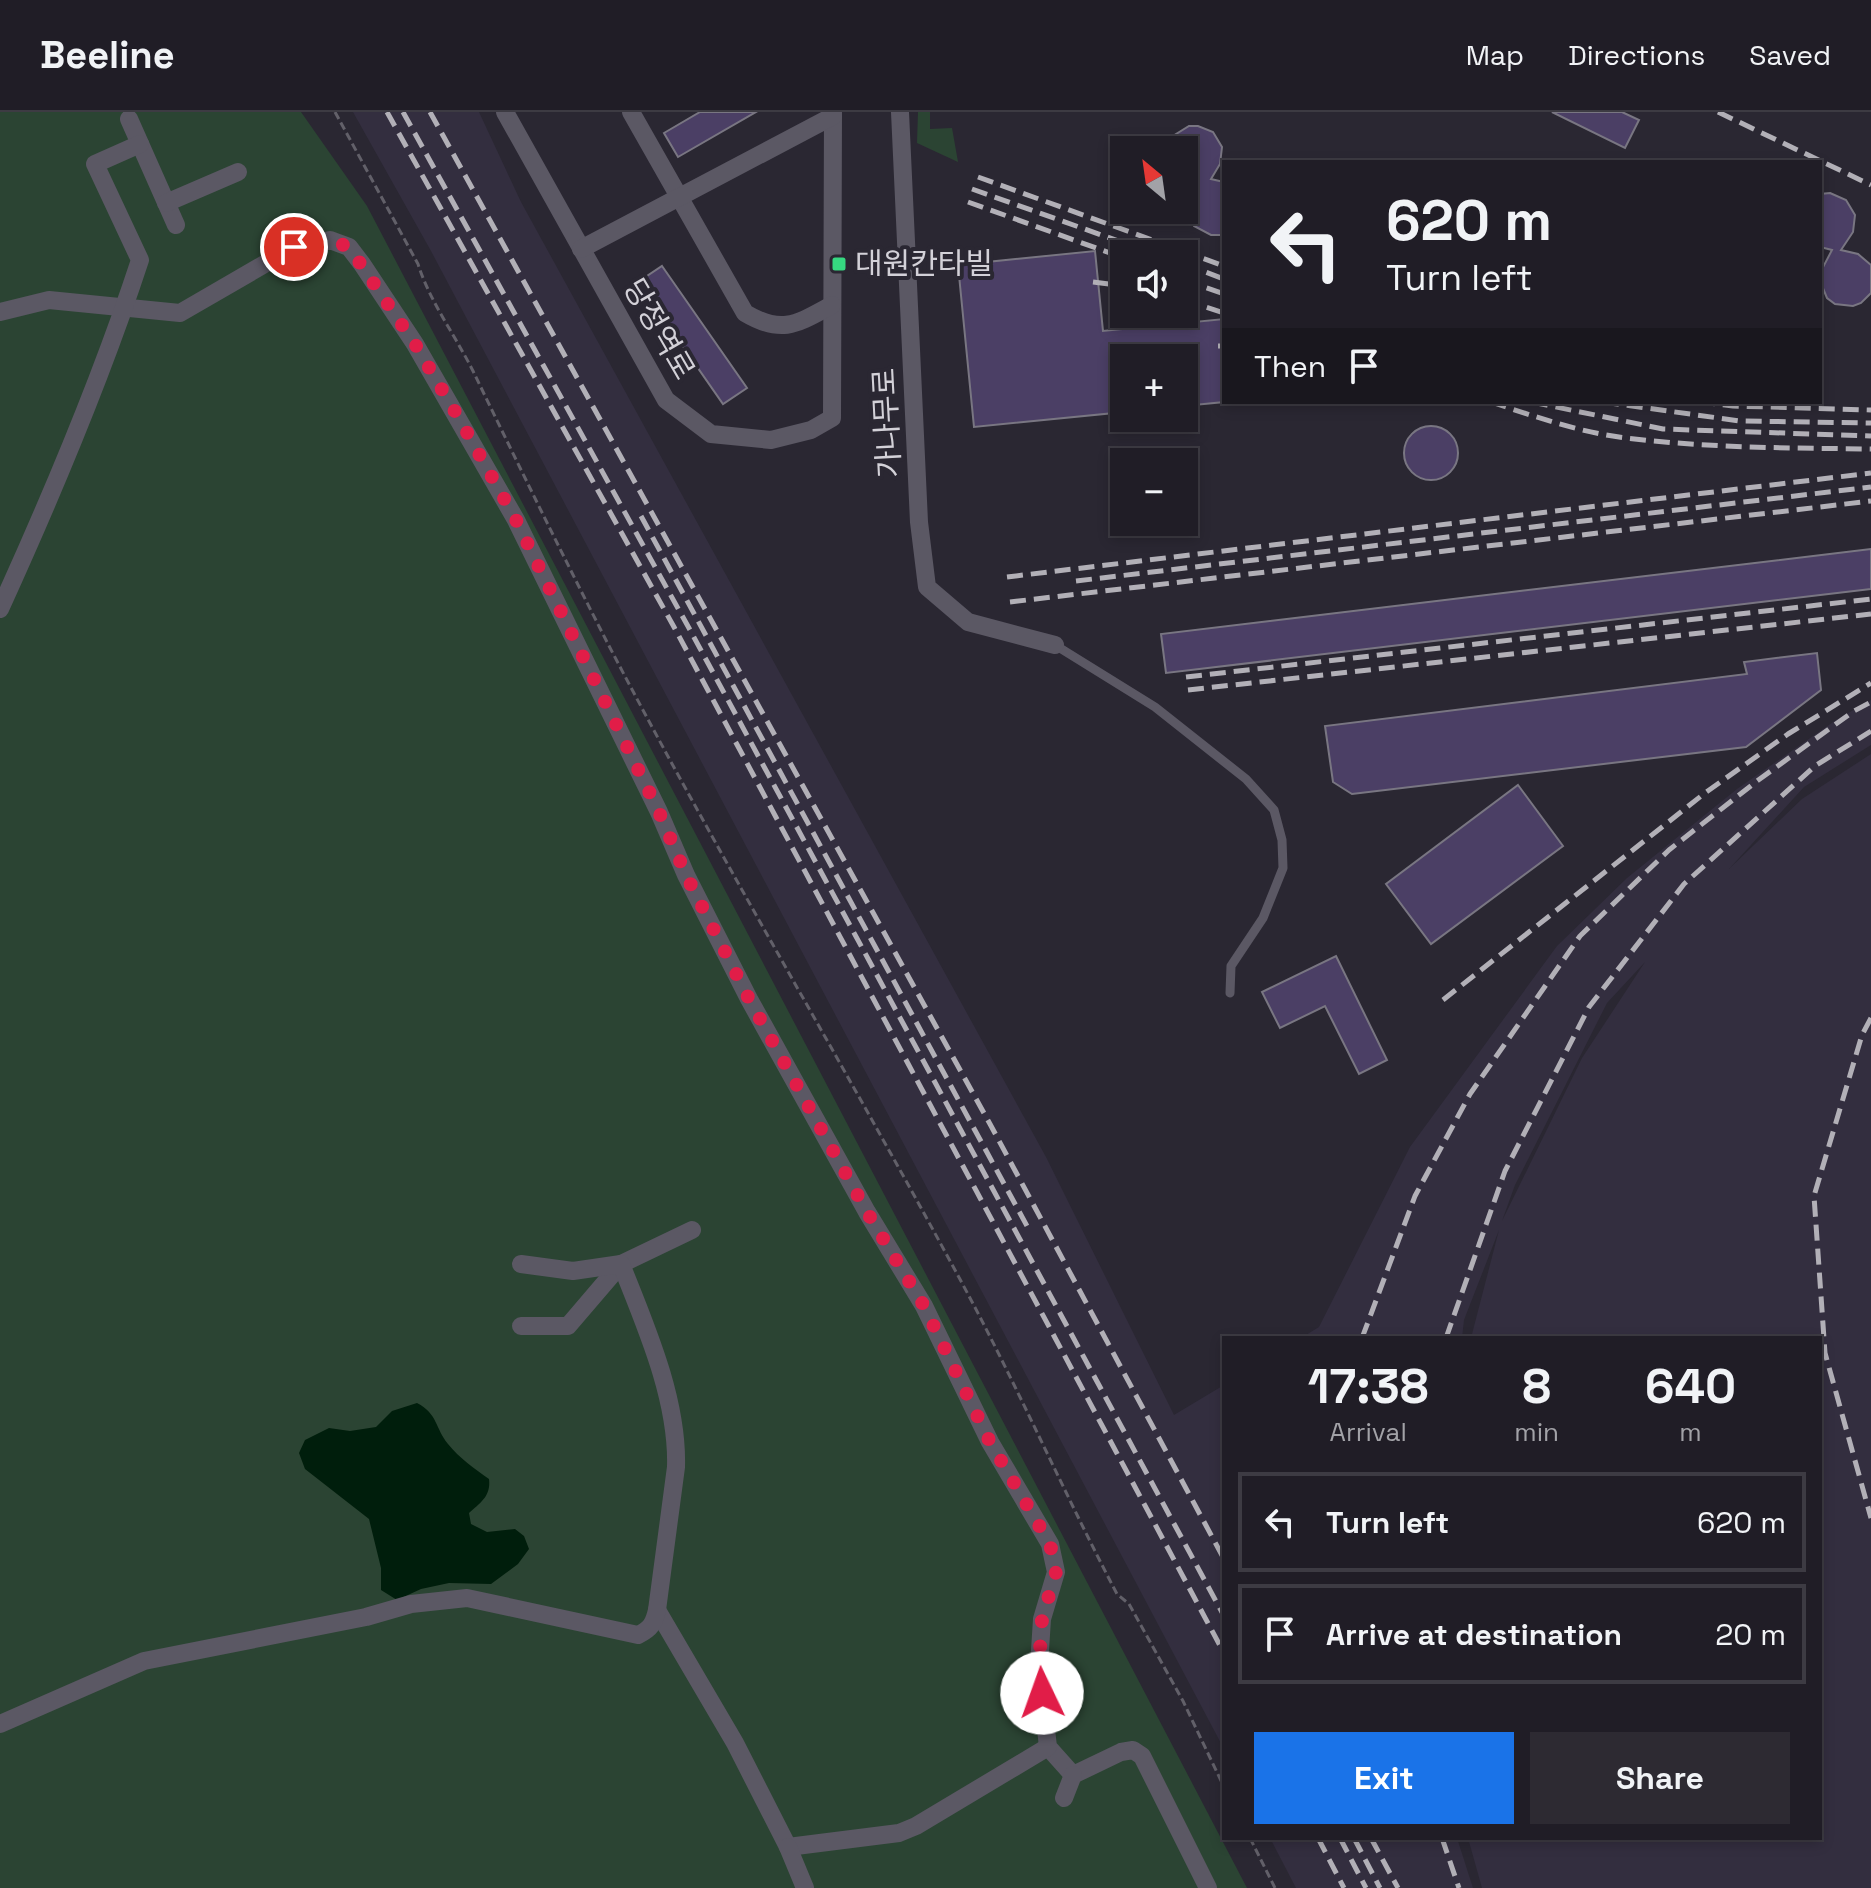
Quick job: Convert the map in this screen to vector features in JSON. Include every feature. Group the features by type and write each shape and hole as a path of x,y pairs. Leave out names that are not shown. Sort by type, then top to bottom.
{"street":[{"name":"당정역로","path":"505,112 666,400 711,434 771,440 811,430 832,418 833,114"},
{"path":"631,112 745,313 765,324 797,324 832,305"},
{"name":"가나무로","path":"900,112 919,522 927,587 968,622 1055,645"},
{"path":"134,114 140,144 176,225"},
{"path":"581,249 833,114"},
{"path":"0,609 37,528 140,260 95,164 140,144"},
{"path":"166,203 238,172"},
{"path":"0,312 49,300 180,313 294,247 330,240 349,247 415,344 516,520 659,812 686,875 749,999 867,1212 924,1306 990,1442 1050,1544 1056,1572 1042,1619 1039,1666 1048,1747 1073,1775"},
{"path":"521,1264 573,1271 621,1264 692,1230"},
{"path":"521,1326 568,1326 621,1264"},
{"path":"0,1724 144,1661 366,1617 411,1604 467,1598 638,1635 654,1624 677,1448 659,1367 621,1264"},
{"path":"657,1610 735,1743 788,1847 805,1888"},
{"path":"788,1847 899,1833 916,1826 1048,1747"},
{"path":"1064,1798 1073,1775 1121,1752 1133,1750 1142,1756 1208,1888"}],"lane":[{"path":"1055,645 1155,707 1246,779 1274,810 1282,840 1283,868 1263,918 1231,966 1230,993"}],"path":[{"path":"335,112 418,264 426,287 462,350 647,718 965,1287 1104,1570 1117,1594 1129,1604 1176,1688 1222,1783"},
{"path":"1251,1840 1275,1888"}],"shaded area":[{"path":"0,112 301,112 367,206 1247,1888 0,1888"},
{"path":"353,112 479,112 521,202 1046,1157 1174,1415 1222,1386 1222,1745 431,251"},
{"path":"918,112 930,112 930,129 952,128 958,162 917,143"},
{"path":"1871,700 1871,745 1804,787 1729,869 1802,799 1871,754 1871,1888 1482,1888 1469,1840 1822,1840 1822,1336 1472,1336 1499,1230 1464,1320 1462,1336 1304,1336 1319,1327 1410,1147 1557,946 1627,878 1737,789 1836,720","holes":["1645,962 1582,1058 1502,1221 1515,1185 1607,1003"]},
{"path":"417,1403 433,1417 452,1449 489,1479 487,1494 469,1513 471,1524 487,1532 515,1529 524,1536 529,1549 518,1564 491,1584 449,1583 421,1589 397,1600 381,1590 381,1568 369,1519 305,1469 299,1453 305,1440 329,1428 350,1431 376,1427 392,1411"},
{"path":"1271,1840 1458,1840 1473,1888 1296,1888"}],"building":[{"path":"700,112 756,112 678,157 664,133"},
{"path":"1552,112 1622,112 1639,120 1625,148"},
{"path":"1189,126 1213,132 1222,147 1220,164 1211,179 1222,182 1222,235 1211,235 1194,226 1198,224 1198,136 1173,136"},
{"path":"1830,193 1846,200 1855,215 1853,232 1841,250 1858,254 1871,265 1871,293 1853,306 1835,304 1827,298 1822,286 1822,269 1832,250 1822,248 1822,194"},
{"path":"1095,251 1103,331 1198,328 1198,322 1222,319 1222,402 1198,405 1198,344 1110,344 1110,413 974,427 958,265"},
{"path":"662,266 747,388 723,404 638,282"},
{"path":"1431,426 1450,434 1458,453 1450,472 1431,480 1412,472 1404,453 1412,434"},
{"path":"1871,549 1871,589 1166,673 1161,634"},
{"path":"1817,653 1821,690 1746,747 1352,794 1333,782 1325,726 1747,674 1744,662"},
{"path":"1518,785 1563,846 1431,944 1386,884"},
{"path":"1336,956 1387,1060 1359,1074 1325,1006 1280,1028 1262,992"}],"railway":[{"path":"387,112 674,627 1222,1649"},
{"path":"403,112 690,630 1222,1612"},
{"path":"430,112 990,1124 1222,1555"},
{"path":"1718,112 1819,160"},
{"path":"1822,162 1871,185"},
{"path":"978,177 1222,265"},
{"path":"972,189 1116,240"},
{"path":"968,202 1110,253"},
{"path":"1198,269 1222,278"},
{"path":"1093,282 1110,284"},
{"path":"1198,285 1222,293"},
{"path":"1198,305 1222,312"},
{"path":"1497,404 1609,436 1718,446 1871,449"},
{"path":"1542,404 1663,429 1871,436"},
{"path":"1617,404 1740,421 1871,423"},
{"path":"1716,404 1871,410"},
{"path":"1007,577 1871,473"},
{"path":"1076,581 1871,487"},
{"path":"1010,602 1871,501"},
{"path":"641,516 1027,1226"},
{"path":"1186,677 1871,599"},
{"path":"1188,690 1871,614"},
{"path":"1443,1000 1705,793 1788,734 1871,683"},
{"path":"1363,1336 1415,1196 1470,1094 1580,936 1669,850 1757,781 1871,702"},
{"path":"1447,1336 1505,1171 1589,1007 1684,884 1815,766 1871,731"},
{"path":"1871,1018 1862,1035 1814,1196 1825,1353 1871,1518"},
{"path":"1319,1840 1344,1888"},
{"path":"1341,1840 1366,1888"},
{"path":"1355,1840 1380,1888"},
{"path":"1372,1840 1398,1888"},
{"path":"1443,1840 1459,1888"}],"place":[{"name":"대원칸타빌","path":"839,264"}],"route":[{"path":"294,247 330,240 349,247 415,344 460,420 516,520 659,812 686,875 749,999 867,1212 924,1306 990,1442 1050,1544 1056,1572 1042,1619 1039,1666 1042,1693"}]}
